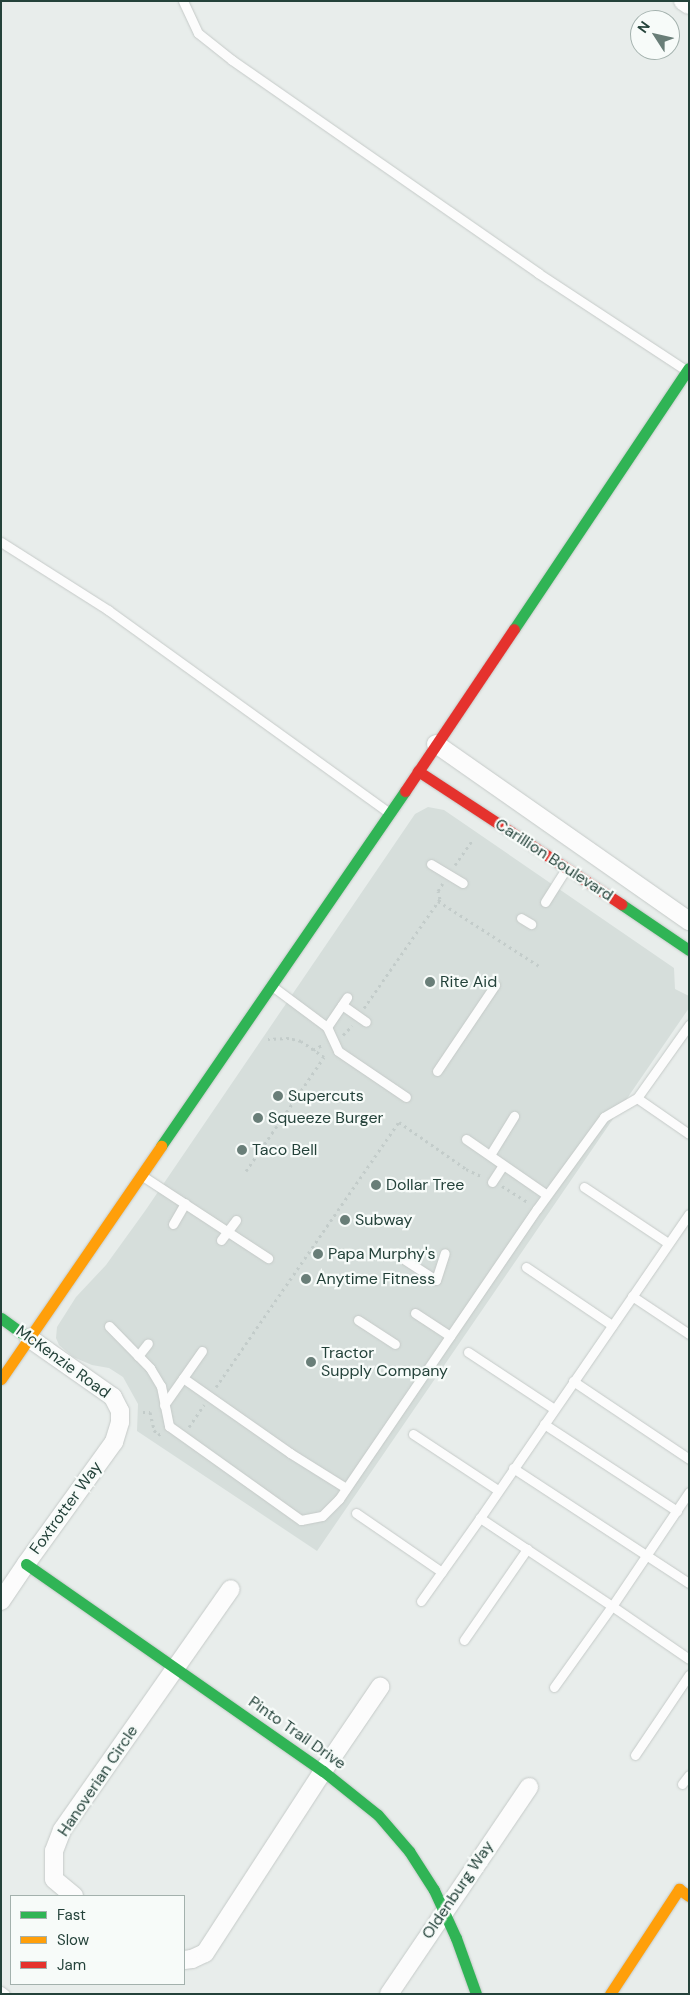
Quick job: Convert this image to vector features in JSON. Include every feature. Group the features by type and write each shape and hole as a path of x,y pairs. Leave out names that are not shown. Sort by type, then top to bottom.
{"main road":[{"path":"1,1379 418,771 688,369"},
{"name":"Carillion Boulevard","path":"418,771 567,867 689,950"},
{"name":"McKenzie Road","path":"1,1318 29,1338"},
{"name":"Pinto Trail Drive","path":"26,1564 323,1771 356,1796 394,1832 422,1870 444,1910 476,1994"},
{"path":"610,1994 679,1890 689,1896"}],"street":[{"path":"683,1 689,5"},
{"name":"Carillion Boulevard","path":"436,744 689,920"},
{"name":"McKenzie Road","path":"29,1338 113,1397 120,1411"},
{"name":"Foxtrotter Way","path":"1,1601 114,1442 120,1422 120,1411"},
{"name":"Hanoverian Circle","path":"73,1895 54,1879 54,1851 62,1830 230,1589"},
{"path":"185,1960 192,1960 205,1953 380,1687"},
{"name":"Oldenburg Way","path":"389,1994 528,1787"}],"lane":[{"path":"183,1 198,33 232,60 538,273 688,369"},
{"path":"1,542 108,610 389,813"},
{"path":"431,864 463,883"},
{"path":"545,902 567,867"},
{"path":"521,918 531,924"},
{"path":"271,985 328,1027 338,1051 406,1097"},
{"path":"437,1071 495,985"},
{"path":"328,1027 344,1001 362,1019"},
{"path":"109,1326 150,1368 161,1386 169,1426 301,1520 322,1516 346,1488 537,1209 604,1117 637,1098 689,1025"},
{"path":"345,1068 351,1059"},
{"path":"382,1094 388,1085"},
{"path":"637,1098 689,1134"},
{"path":"490,1155 514,1116"},
{"path":"466,1139 547,1195"},
{"path":"492,1182 503,1165"},
{"path":"141,1174 268,1258"},
{"path":"584,1187 668,1244"},
{"path":"173,1224 185,1203"},
{"path":"421,1601 689,1214"},
{"path":"221,1240 236,1220"},
{"path":"399,1256 436,1280 445,1253"},
{"path":"526,1267 612,1325"},
{"path":"632,1296 689,1334"},
{"path":"415,1313 450,1336"},
{"path":"358,1320 395,1344"},
{"path":"138,1356 148,1343"},
{"path":"164,1405 202,1351"},
{"path":"468,1352 554,1409"},
{"path":"183,1378 346,1488"},
{"path":"573,1381 689,1458"},
{"path":"544,1424 676,1511"},
{"path":"413,1434 498,1490"},
{"path":"514,1468 689,1583"},
{"path":"554,1687 612,1606 689,1492"},
{"path":"356,1513 442,1572"},
{"path":"480,1518 689,1659"},
{"path":"464,1640 527,1549"},
{"path":"635,1755 689,1675"},
{"path":"682,1784 689,1775"},
{"path":"1,1992 5,1994"}],"path":[{"path":"313,1050 348,1032 362,1019 440,898 438,891 472,841"},
{"path":"438,901 541,967"},
{"path":"246,1171 324,1057 300,1041 289,1038 268,1039"},
{"path":"143,1412 150,1412 151,1424 158,1435 180,1423 188,1428 399,1122 466,1169 508,1189 537,1209"}],"shaded area":[{"path":"428,807 444,810 674,968 675,989 689,996 689,1008 317,1551 137,1431 138,1404 123,1377 109,1368 92,1365 73,1357 59,1345 56,1338 57,1327 76,1297 106,1265 145,1211 415,814"}],"traffic: fast":[{"path":"514,629 689,368"},
{"path":"161,1146 405,791"},
{"path":"621,904 689,950"},
{"path":"1,1318 29,1338"},
{"path":"26,1564 323,1771 378,1815 409,1851 434,1890 456,1938 476,1994"}],"traffic: slow":[{"path":"1,1379 161,1146"},
{"path":"610,1994 679,1889 689,1896"}],"traffic: jam":[{"path":"405,791 514,629"},
{"path":"418,771 621,904"}],"place":[{"name":"Rite Aid","path":"430,982"},
{"name":"Supercuts","path":"278,1096"},
{"name":"Squeeze Burger","path":"258,1118"},
{"name":"Taco Bell","path":"242,1150"},
{"name":"Dollar Tree","path":"376,1185"},
{"name":"Subway","path":"345,1220"},
{"name":"Papa Murphy's","path":"318,1254"},
{"name":"Anytime Fitness","path":"306,1279"},
{"name":"Tractor Supply Company","path":"311,1362"}]}
